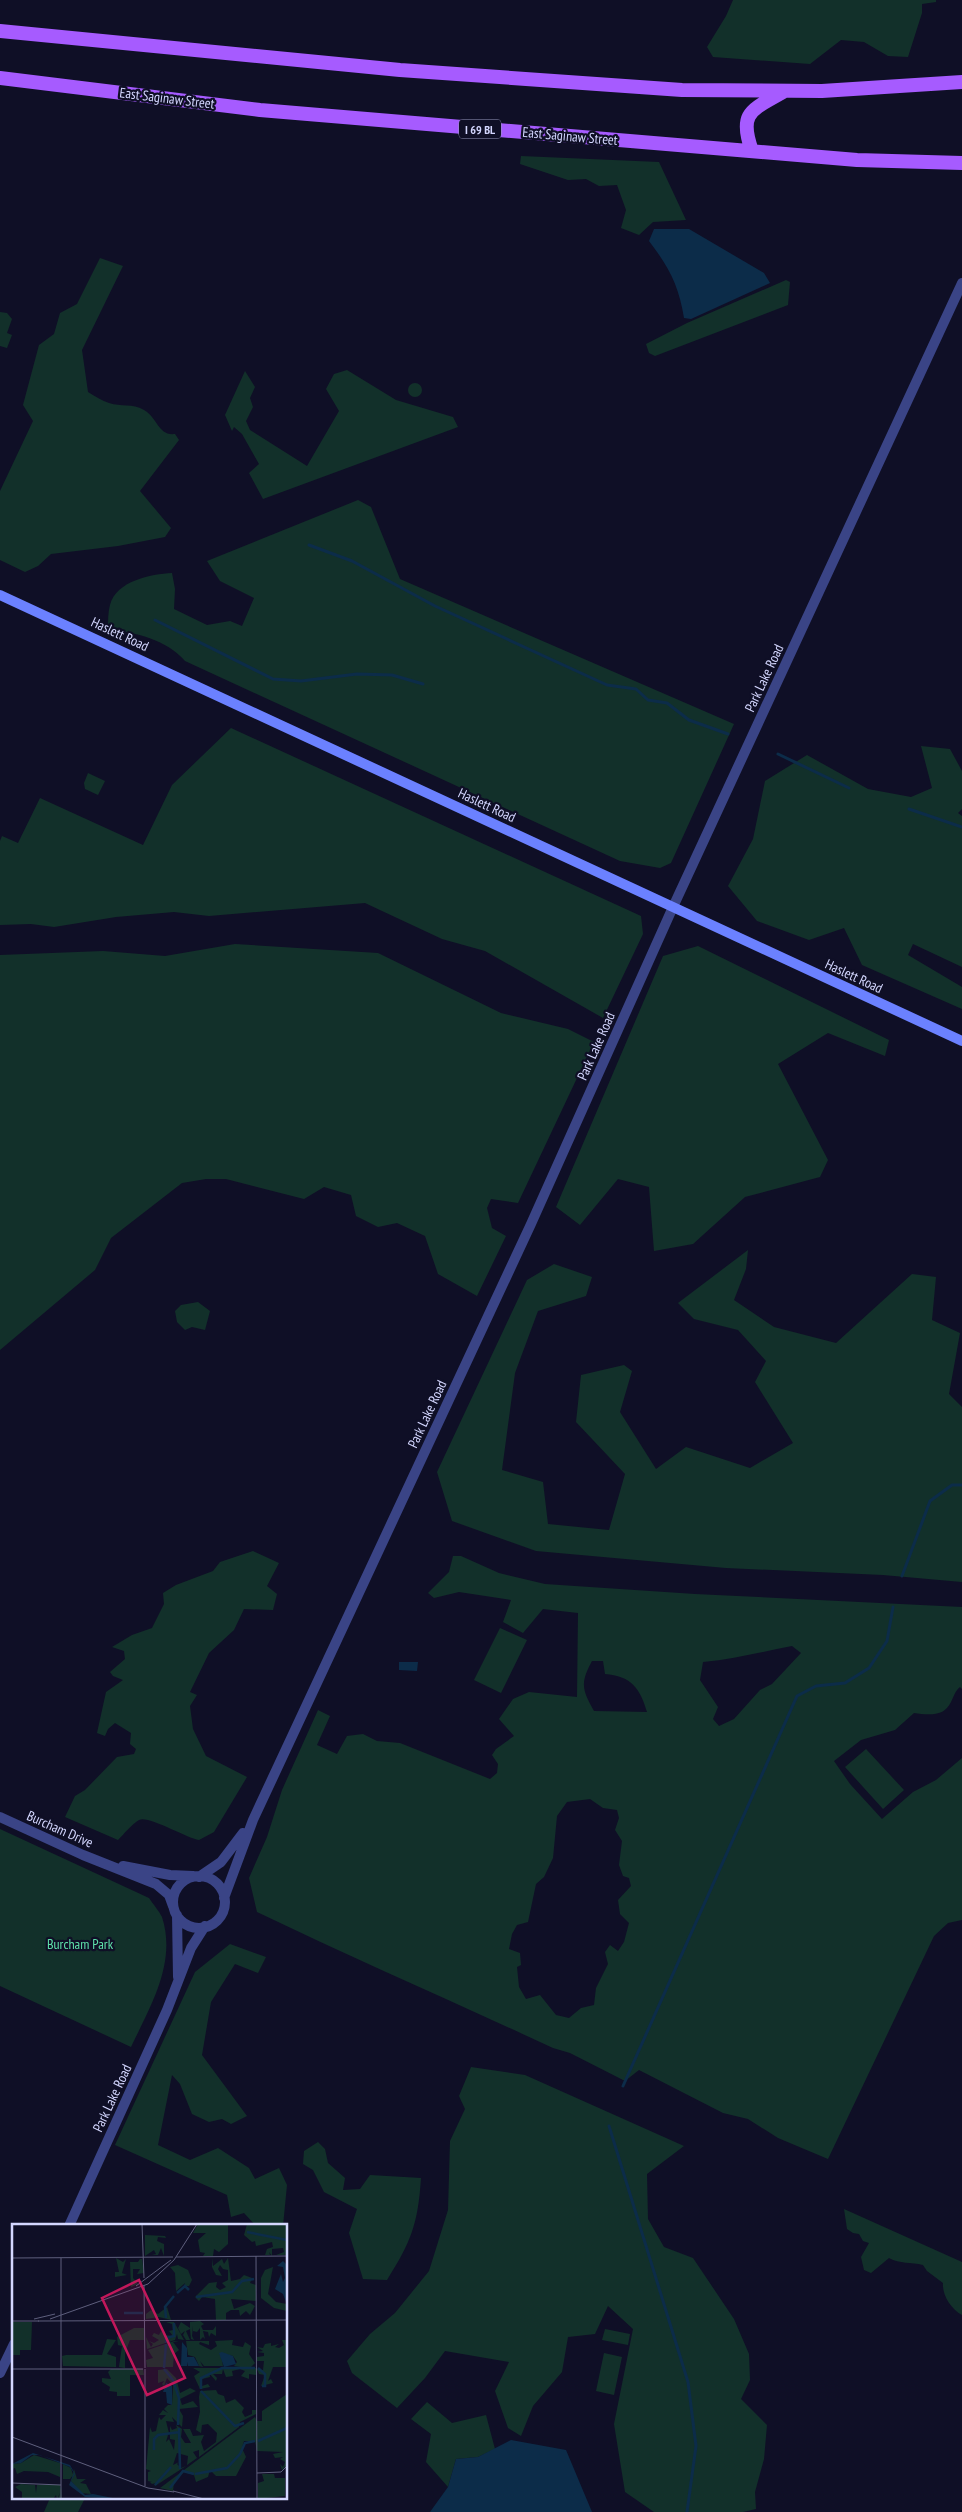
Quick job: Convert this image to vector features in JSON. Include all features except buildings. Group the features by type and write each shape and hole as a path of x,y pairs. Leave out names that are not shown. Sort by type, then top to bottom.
{"main road":[{"path":"0,32 420,71 682,90 822,92 962,82"},
{"name":"East Saginaw Street","path":"0,78 260,110 856,160 962,163"},
{"path":"752,151 745,126 748,117 755,108 784,92"},
{"name":"Haslett Road","path":"0,595 962,1041"}],"street":[{"name":"Park Lake Road","path":"224,1898 253,1820 531,1224 673,908 962,283"},
{"name":"Burcham Drive","path":"0,1817 83,1855 110,1864 163,1888 175,1910"},
{"name":"Park Lake Road","path":"196,1877 221,1862 253,1820"},
{"name":"Burcham Drive","path":"110,1864 170,1875 196,1877"},
{"path":"196,1877 215,1882 224,1898 224,1908 220,1916 214,1922 200,1928 187,1925 175,1910 176,1889 182,1883 196,1877"},
{"name":"Park Lake Road","path":"175,1910 178,1980"},
{"name":"Park Lake Road","path":"70,2224 167,2010 191,1948 205,1926"},
{"path":"0,2373 12,2348"}],"green space":[{"path":"733,0 936,0 936,2 922,4 922,13 908,57 888,56 864,42 841,40 810,64 713,57 707,47 726,16"},
{"path":"521,156 659,162 686,220 653,222 639,235 621,228 626,210 617,185 599,186 586,179 568,180 520,164"},
{"path":"100,258 123,266 82,350 88,392 109,403 144,410 149,413 161,429 169,434 175,434 179,440 140,491 171,528 165,537 118,546 51,554 38,566 25,572 0,560 0,491 33,421 23,405 39,345 54,334 60,313 77,304"},
{"path":"786,280 790,282 788,305 655,356 649,353 646,344 687,323"},
{"path":"0,312 7,313 12,319 7,333 12,335 7,348 0,346"},
{"path":"347,370 396,400 453,417 458,427 263,499 249,473 259,464 242,434 234,427 232,431 225,415 245,371 255,387 250,398 253,407 246,421 250,430 307,466 339,411 326,389 334,374"},
{"path":"415,383 420,385 422,390 420,395 415,397 410,395 408,390 410,385"},
{"path":"358,500 371,507 400,579 734,724 671,863 660,868 620,861 185,661 177,653 160,642 140,635 108,629 110,605 119,590 135,580 172,573 175,589 174,609 207,625 230,621 242,626 254,598 220,581 207,561"},
{"path":"231,728 641,916 643,934 603,1018 485,951 442,939 365,903 209,916 174,912 116,917 54,927 31,924 0,925 0,841 2,836 18,843 40,798 143,845 172,785"},
{"path":"921,746 950,749 962,771 962,809 958,813 962,816 962,967 913,944 908,955 962,987 962,1009 862,965 844,928 809,940 757,921 728,886 753,839 765,781 807,755 868,789 911,797 932,788"},
{"path":"88,773 105,781 98,795 85,789 84,783"},
{"path":"235,944 378,953 501,1013 568,1029 594,1042 518,1203 491,1199 487,1208 492,1228 506,1236 477,1296 438,1274 425,1236 397,1223 378,1227 356,1216 351,1195 324,1187 304,1199 226,1179 206,1179 182,1183 111,1238 95,1270 0,1350 0,955 103,951 165,956"},
{"path":"698,946 889,1040 885,1056 828,1033 778,1064 828,1160 820,1177 745,1197 693,1244 654,1251 649,1187 618,1179 580,1225 556,1207 663,956"},
{"path":"748,1250 746,1269 734,1300 774,1327 836,1343 912,1274 936,1277 932,1320 960,1333 949,1394 962,1407 962,1582 883,1575 726,1568 536,1551 452,1521 437,1472 527,1280 554,1264 592,1277 586,1296 538,1311 515,1373 502,1470 543,1482 548,1524 609,1530 625,1474 576,1422 581,1375 624,1365 632,1371 620,1412 656,1469 686,1447 750,1468 793,1443 755,1382 766,1361 738,1330 694,1319 678,1303"},
{"path":"198,1302 210,1311 205,1330 192,1327 185,1330 177,1322 175,1311 181,1305"},
{"path":"253,1551 279,1563 267,1586 277,1594 273,1610 244,1609 234,1630 209,1653 190,1692 197,1695 190,1706 193,1729 206,1756 247,1777 214,1832 199,1840 144,1819 136,1822 118,1840 65,1817 75,1796 85,1790 117,1757 134,1754 136,1749 130,1744 131,1733 115,1723 108,1729 105,1736 97,1733 106,1692 123,1680 113,1676 110,1672 125,1659 124,1651 112,1647 132,1635 152,1628 164,1604 163,1593 176,1585 213,1571 220,1562"},
{"path":"453,1556 461,1556 499,1573 545,1584 695,1594 962,1607 962,1689 960,1687 957,1690 948,1707 936,1714 914,1713 895,1730 861,1740 834,1761 850,1784 882,1819 913,1792 936,1780 962,1758 962,1920 948,1923 934,1936 828,2159 778,2138 748,2119 723,2113 639,2070 625,2081 570,2053 553,2048 257,1912 249,1878 267,1837 282,1790 318,1710 330,1716 317,1745 337,1754 347,1736 363,1734 377,1741 400,1743 490,1779 497,1773 498,1764 492,1755 496,1749 514,1736 499,1719 513,1699 529,1692 577,1697 578,1613 543,1609 523,1633 503,1622 511,1600 459,1592 434,1598 428,1593 449,1572","holes":["792,1646 801,1653 772,1684 760,1690 734,1719 719,1726 713,1719 718,1707 700,1680 703,1662","592,1661 603,1661 605,1674 622,1677 633,1685 641,1696 647,1712 594,1711 585,1692 584,1681","590,1799 603,1808 617,1810 619,1818 615,1830 622,1841 619,1865 623,1876 629,1878 631,1886 618,1900 620,1914 629,1923 624,1942 618,1951 610,1945 605,1952 608,1964 596,1988 594,2005 581,2008 569,2018 556,2015 540,1995 526,1999 519,1987 517,1967 521,1965 520,1953 509,1949 512,1934 517,1925 528,1922 536,1884 544,1877 553,1858 557,1816 567,1802"]},
{"path":"500,1628 527,1640 501,1693 474,1680"},
{"path":"866,1749 904,1790 883,1809 845,1767"},
{"name":"Burcham Park","path":"0,1829 149,1898 161,1915 166,1934 164,1968 153,2000 131,2047 0,1986"},
{"path":"230,1944 266,1957 258,1973 235,1964 211,2002 202,2055 247,2116 231,2124 222,2119 209,2122 192,2114 180,2084 172,2075 158,2145 190,2160 218,2148 249,2168 255,2179 279,2168 287,2185 283,2224 254,2224 244,2213 231,2217 227,2195 115,2145 195,1972"},
{"path":"471,2067 525,2075 684,2146 647,2174 648,2219 664,2247 693,2258 734,2319 749,2354 750,2380 741,2399 767,2425 764,2459 755,2492 756,2509 743,2512 654,2512 625,2492 614,2424 633,2329 608,2306 595,2334 568,2337 562,2372 533,2406 521,2436 508,2428 495,2391 509,2362 445,2351 425,2378 397,2408 352,2373 347,2361 370,2334 395,2313 429,2271 448,2210 450,2141 465,2109 459,2096"},
{"path":"318,2142 325,2149 328,2163 345,2178 343,2190 360,2189 370,2175 421,2178 418,2208 412,2232 408,2243 387,2280 363,2279 349,2233 357,2209 324,2192 313,2170 303,2164 304,2151"},
{"path":"844,2209 962,2262 962,2315 948,2301 943,2283 927,2271 923,2265 889,2258 871,2273 864,2270 861,2257 869,2243 863,2241 859,2234 847,2229"},
{"path":"605,2329 630,2334 628,2345 602,2340"},
{"path":"604,2353 622,2357 614,2395 596,2391"},
{"path":"427,2402 452,2423 486,2415 495,2449 478,2457 456,2459 448,2487 426,2462 431,2434 411,2419"},
{"path":"49,2500 84,2500 78,2512 44,2512"}],"water":[{"path":"654,229 689,229 764,273 770,283 691,319 684,318 672,277 649,241"},
{"path":"399,1662 418,1662 417,1671 399,1670"},
{"path":"511,2440 566,2450 592,2512 430,2512 448,2487 456,2459 478,2457"}],"waterway":[{"path":"309,545 352,561 435,606 607,685 636,689 648,700 667,703 689,720 728,734"},
{"path":"155,620 273,679 301,681 357,674 392,675 423,684"},
{"path":"778,754 849,788"},
{"path":"909,809 962,827"},
{"path":"902,1576 930,1501 952,1485 962,1485"},
{"path":"623,2086 797,1696 816,1686 845,1683 869,1668 887,1641 893,1607"},
{"path":"609,2126 688,2382 696,2446 687,2512"}]}
